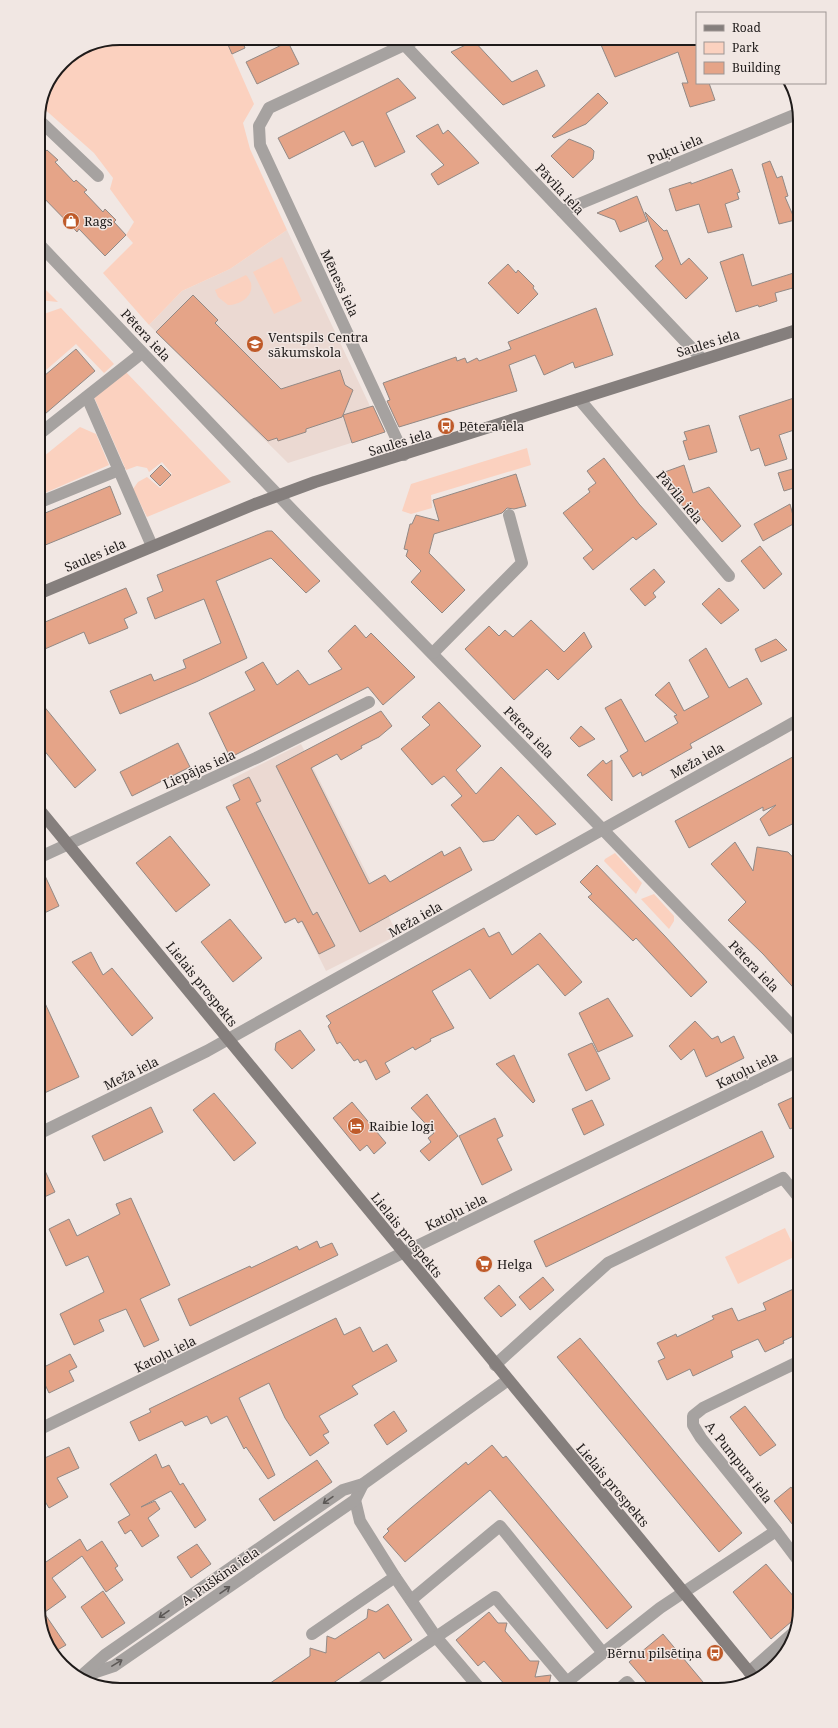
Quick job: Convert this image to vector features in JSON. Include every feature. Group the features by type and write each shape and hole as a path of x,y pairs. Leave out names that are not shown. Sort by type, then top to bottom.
{"street":[{"name":"Mēness iela","path":"395,45 269,108 259,126 260,145 404,455"},
{"name":"Pāvila iela","path":"404,45 702,359"},
{"name":"Puķu iela","path":"562,211 793,115"},
{"path":"45,126 98,176"},
{"name":"Pētera iela","path":"45,250 278,495 793,1027"},
{"name":"Saules iela","path":"45,591 278,495 793,331"},
{"path":"45,430 142,353"},
{"path":"87,397 152,546"},
{"name":"Pāvila iela","path":"579,399 729,576"},
{"path":"45,500 119,470"},
{"path":"432,653 522,563 508,515"},
{"name":"Liepājas iela","path":"45,855 256,758 369,702"},
{"name":"Meža iela","path":"45,1131 207,1051 793,723"},
{"name":"Lielais prospekts","path":"45,816 495,1365 752,1675"},
{"name":"Katoļu iela","path":"45,1427 793,1063"},
{"path":"495,1365 608,1263 783,1178 793,1190"},
{"name":"A. Pumpura iela","path":"776,1531 701,1438 693,1425 693,1416 703,1408 793,1364"},
{"name":"A. Puškina iela","path":"85,1674 105,1655 343,1490 363,1484 508,1380"},
{"name":"A. Puškina iela","path":"87,1675 114,1666 355,1500 363,1484"},
{"path":"355,1500 360,1521 395,1578 436,1637 475,1683"},
{"path":"410,1600 500,1526 603,1653"},
{"path":"573,1683 603,1653 683,1592 776,1531 793,1554"},
{"path":"312,1634 395,1578"},
{"path":"368,1683 495,1597 567,1683"},
{"path":"752,1675 786,1640"}],"shaded area":[{"name":"Ventspils Centra sākumskola","path":"287,230 369,404 379,434 288,463 149,325 182,291 230,269"},
{"path":"301,744 398,935 326,971 230,780"}],"green space":[{"path":"228,45 254,104 243,123 250,149 287,230 230,269 182,291 149,325 103,273 133,243 126,235 134,222 110,189 113,178 94,153 46,110 53,87 60,74 70,64 82,55 105,46"},
{"path":"282,257 302,301 274,314 253,272"},
{"path":"246,275 251,283 251,288 245,299 237,304 228,305 218,297 215,290"},
{"path":"45,289 58,302 45,301"},
{"path":"61,308 114,364 104,373 76,344 45,371 45,314"},
{"path":"125,371 231,482 147,517 133,489 138,482 147,477 160,488 172,474 162,462 149,472 147,468 137,466 126,470 94,397"},
{"path":"80,427 96,434 109,465 45,493 45,455"},
{"path":"527,448 531,465 431,495 432,508 411,514 402,511 411,484"},
{"path":"615,853 642,883 636,894 604,861"},
{"path":"654,894 674,916 674,921 669,929 641,899"},
{"path":"785,1228 793,1245 793,1257 738,1284 725,1257"}],"building":[{"path":"228,45 244,45 245,48 232,54"},
{"path":"282,45 290,45 299,64 257,84 246,62"},
{"path":"466,45 478,45 512,82 537,70 545,86 503,105 451,52"},
{"path":"601,45 696,45 696,84 709,84 715,100 690,107 682,83 688,83 678,52 615,77"},
{"path":"398,78 416,98 386,113 405,152 375,167 363,141 352,146 344,131 289,159 278,138"},
{"path":"598,93 608,103 586,124 554,138 552,136"},
{"path":"438,124 443,134 448,130 479,163 438,185 431,174 444,165 416,136"},
{"path":"569,139 591,148 594,151 593,159 573,178 551,156"},
{"path":"47,150 58,160 55,162 74,182 76,180 87,190 84,192 103,212 105,209 116,220 114,222 126,235 105,256 79,229 77,232 45,199 45,152"},
{"path":"770,161 777,178 782,176 788,196 785,197 793,215 793,220 779,224 762,164"},
{"path":"732,169 740,192 737,193 739,199 725,204 732,227 708,233 699,204 676,211 669,189 691,182 691,184"},
{"path":"637,196 647,221 620,232 615,220 597,213"},
{"path":"645,212 664,231 667,230 681,265 689,258 708,278 686,299 655,266 663,259"},
{"path":"743,254 752,286 793,273 793,288 775,293 777,301 736,312 720,262"},
{"path":"508,264 516,273 518,270 534,286 533,288 538,294 518,314 488,283"},
{"path":"193,295 218,320 215,323 281,389 340,370 345,385 353,390 342,417 306,429 306,432 278,441 277,438 268,441 156,332"},
{"path":"596,308 613,355 575,368 573,362 544,375 535,355 509,365 517,391 399,427 387,401 390,400 383,383 456,357 457,361 465,358 467,363 477,358 479,361 511,349 508,342"},
{"path":"76,349 95,371 45,414 45,375"},
{"path":"793,398 793,430 779,435 787,459 765,466 759,448 751,451 739,416"},
{"path":"373,406 385,432 352,443 343,415"},
{"path":"709,425 717,452 689,460 683,441 687,440 684,432"},
{"path":"604,458 639,504 657,524 636,540 633,537 593,570 583,558 593,550 563,513 590,492 588,489 596,483 587,471"},
{"path":"161,465 171,475 160,486 150,476"},
{"path":"684,465 693,493 709,487 741,526 722,542 698,514 692,517 667,488 662,473"},
{"path":"793,469 793,488 784,491 778,473"},
{"path":"516,474 526,506 514,509 507,508 502,513 434,534 429,553 465,590 442,613 411,582 421,571 406,556 408,550 404,549 410,524 412,524 416,515 439,521 433,500"},
{"path":"110,486 121,514 45,545 45,513"},
{"path":"790,504 793,515 793,524 763,541 754,524"},
{"path":"267,531 272,531 320,581 306,593 271,558 216,581 247,658 196,682 120,714 110,691 151,674 154,681 186,668 183,660 221,643 204,599 155,619 147,598 163,591 157,575"},
{"path":"760,546 782,574 764,589 741,561"},
{"path":"654,569 665,582 653,593 656,597 645,606 630,589"},
{"path":"126,588 137,613 124,619 128,628 89,644 84,632 45,649 45,622"},
{"path":"719,588 739,610 721,624 702,604"},
{"path":"531,620 564,652 584,632 592,647 558,680 547,669 514,700 465,649 489,626 499,636 505,630 513,637"},
{"path":"355,625 366,638 371,633 415,677 383,705 368,687 235,755 229,755 209,713 255,690 245,672 263,662 277,685 298,670 309,685 342,669 328,651"},
{"path":"776,639 787,650 761,662 755,649"},
{"path":"706,648 729,688 747,678 762,704 690,744 692,748 642,776 641,772 633,777 620,756 628,751 605,708 621,699 645,742 678,723 674,716 677,715 655,695 669,682 684,711 709,697 689,660"},
{"path":"439,702 481,746 456,770 476,794 501,767 556,824 536,835 518,815 494,840 483,842 451,805 462,796 444,776 432,785 401,749 430,725 422,717"},
{"path":"45,708 96,770 75,788 45,752"},
{"path":"381,711 392,726 379,737 361,746 362,748 341,760 337,754 311,768 369,884 385,875 390,882 442,851 444,856 460,847 472,870 360,932 276,766"},
{"path":"581,726 595,739 579,747 570,738"},
{"path":"178,743 190,767 132,796 120,772"},
{"path":"793,757 793,824 769,836 760,819 776,805 763,811 763,807 689,848 675,821"},
{"path":"603,760 606,764 612,760 612,801 587,775"},
{"path":"249,777 261,801 256,803 313,915 317,912 335,946 319,954 302,921 298,923 295,918 285,923 226,807 240,800 233,785"},
{"path":"170,836 210,885 176,912 136,863"},
{"path":"735,842 753,871 757,847 788,852 793,857 793,987 763,954 728,920 746,902 711,864"},
{"path":"597,865 707,982 691,997 636,938 633,941 588,897 592,894 580,882"},
{"path":"45,876 59,906 45,913"},
{"path":"230,919 262,958 233,982 201,942"},
{"path":"484,928 489,937 499,932 512,955 540,933 582,982 565,996 538,964 490,999 470,969 432,991 454,1028 430,1039 431,1041 415,1050 413,1047 385,1063 390,1072 376,1080 366,1060 360,1063 358,1059 354,1061 340,1042 337,1044 328,1026 331,1023 326,1016"},
{"path":"91,952 103,975 112,968 153,1018 132,1036 72,962"},
{"path":"608,998 633,1036 598,1052 579,1013"},
{"path":"45,1003 79,1077 45,1093"},
{"path":"695,1021 712,1039 718,1036 721,1043 734,1036 744,1058 706,1077 694,1049 681,1060 669,1046"},
{"path":"300,1030 315,1050 292,1069 275,1050 276,1043"},
{"path":"592,1043 610,1079 586,1091 568,1054"},
{"path":"514,1055 535,1101 533,1103 496,1064"},
{"path":"214,1093 256,1143 234,1161 193,1110"},
{"path":"427,1094 458,1136 429,1161 420,1151 431,1142 428,1138 434,1133 411,1108"},
{"path":"793,1097 793,1128 790,1129 778,1104"},
{"path":"592,1100 604,1125 584,1135 572,1109"},
{"name":"Raibie logi","path":"352,1102 386,1143 374,1154 367,1145 360,1151 333,1118"},
{"path":"151,1107 163,1132 104,1161 92,1136"},
{"path":"495,1118 503,1136 497,1139 512,1170 482,1185 459,1136"},
{"path":"762,1131 774,1157 546,1267 534,1241"},
{"path":"45,1171 55,1192 45,1197"},
{"path":"131,1198 170,1285 140,1299 159,1340 144,1347 126,1309 99,1320 104,1331 74,1345 60,1314 104,1292 88,1256 66,1266 49,1229 69,1219 77,1236 120,1214 116,1204"},
{"path":"317,1241 320,1248 332,1243 338,1255 190,1326 178,1299 250,1266 251,1268 297,1246 299,1250"},
{"path":"543,1277 554,1290 530,1310 519,1297"},
{"path":"499,1285 516,1305 501,1317 484,1298"},
{"path":"793,1289 793,1336 783,1341 784,1343 765,1352 758,1339 731,1351 733,1357 693,1376 690,1369 667,1380 658,1361 665,1358 657,1343 676,1334 677,1337 714,1319 712,1316 732,1308 738,1321 766,1310 763,1303"},
{"path":"336,1318 344,1335 360,1327 373,1352 387,1344 397,1361 352,1386 358,1394 319,1416 329,1432 323,1435 329,1443 310,1456 285,1418 269,1383 239,1398 275,1475 268,1479 246,1447 244,1449 227,1416 211,1424 207,1416 185,1426 182,1421 139,1441 130,1422 151,1412 149,1409"},
{"path":"580,1338 742,1533 719,1552 557,1357"},
{"path":"70,1354 77,1367 69,1371 74,1381 49,1393 45,1385 45,1366"},
{"path":"745,1406 776,1445 760,1456 730,1417"},
{"path":"394,1411 407,1431 387,1445 374,1425"},
{"path":"492,1445 503,1458 506,1456 632,1607 607,1629 490,1490 405,1562 383,1537 389,1531 387,1529 411,1508 466,1462 468,1465"},
{"path":"69,1447 79,1468 57,1478 68,1497 49,1508 45,1501 45,1458"},
{"path":"156,1454 162,1468 169,1465 180,1485 183,1483 206,1520 195,1528 171,1491 141,1507 155,1501 160,1509 148,1518 159,1536 142,1547 131,1530 125,1534 118,1522 130,1515 110,1484"},
{"path":"317,1460 332,1482 274,1521 259,1499"},
{"path":"791,1487 793,1489 793,1525 774,1501"},
{"path":"80,1539 87,1551 102,1541 118,1566 115,1568 123,1580 106,1592 82,1556 52,1578 66,1597 45,1612 45,1563"},
{"path":"197,1544 211,1564 191,1578 177,1557"},
{"path":"766,1564 793,1596 791,1622 771,1639 733,1592"},
{"path":"103,1591 125,1623 102,1638 81,1607"},
{"path":"388,1604 412,1640 384,1659 379,1652 333,1683 270,1683 310,1656 310,1648 326,1653 327,1636 335,1639 367,1618 368,1609 376,1612"},
{"path":"489,1612 498,1623 507,1623 505,1631 530,1661 539,1661 535,1677 551,1675 549,1683 503,1683 484,1661 478,1666 456,1640"},
{"path":"45,1614 66,1645 57,1650 46,1623"},
{"path":"663,1634 703,1682 647,1683 629,1662"}],"place":[{"name":"Rags","path":"71,221"},
{"name":"Ventspils Centra sākumskola","path":"255,344"},
{"name":"Pētera iela","path":"446,426"},
{"name":"Raibie logi","path":"356,1126"},
{"name":"Helga","path":"484,1264"},
{"name":"Bērnu pilsētiņa","path":"715,1653"}]}
